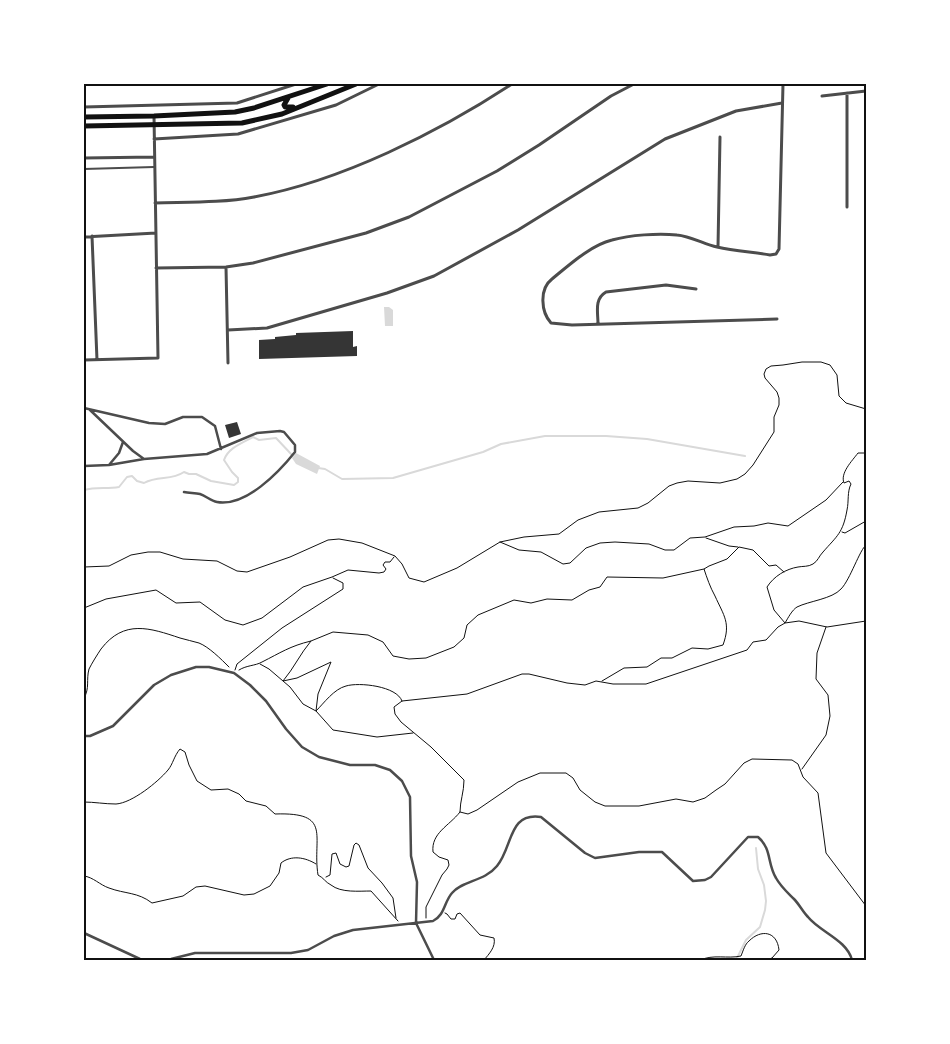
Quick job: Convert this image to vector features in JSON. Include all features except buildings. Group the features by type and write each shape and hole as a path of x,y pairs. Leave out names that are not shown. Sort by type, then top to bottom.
{"main road":[{"path":"84,117 235,112 254,108 327,84"},
{"path":"84,126 242,123 282,114 356,84"},
{"path":"288,97 285,101 285,107 289,108 311,103"}],"street":[{"path":"84,107 237,102 296,84"},
{"path":"154,139 238,134 336,105 380,84"},
{"path":"155,203 224,201 255,197 344,171 419,138 488,100 512,84"},
{"path":"156,268 226,267 253,263 331,244 409,217 505,166 611,96 634,84"},
{"path":"777,318 572,325 551,323 546,318 544,312 543,292 548,282 583,254 611,240 638,235 677,235 718,247 770,255 776,254 779,250 783,84"},
{"path":"822,96 866,91"},
{"path":"847,93 847,207"},
{"path":"228,330 268,328 387,293 434,276 518,230 665,139 736,111 782,103"},
{"path":"84,360 158,358 154,116"},
{"path":"718,247 720,137"},
{"path":"84,158 154,157"},
{"path":"84,236 156,233"},
{"path":"92,236 97,360"},
{"path":"226,267 228,364"},
{"path":"598,324 598,300 606,292 666,285 696,289"},
{"path":"84,408 149,423 165,424 183,417 202,417 215,426 221,449"},
{"path":"88,409 144,459"},
{"path":"84,466 207,454 257,433 284,432 295,445 295,452 277,474 251,492 232,502 216,502 199,494 184,492"},
{"path":"109,465 119,452 123,442"},
{"path":"84,736 90,736 113,726 154,685 171,675 196,667 220,669 234,673 250,685 266,701 302,747 319,757 350,765 375,765 390,770 402,781 410,798 411,856 417,882 416,923 434,960"},
{"path":"84,933 125,952 150,960 171,959 196,953 291,953 308,950 334,936 353,930 426,922 438,918 450,895 457,888 486,877 496,867 506,854 513,830 521,820 527,817 541,817 585,853 595,858 639,852 662,852 693,880 705,880 711,877 748,837 758,837 768,848 768,859 775,877 783,888 795,899 816,926 845,947 852,960"}],"lane":[{"path":"84,169 155,167"}],"path":[{"path":"84,567 109,566 131,555 154,552 183,559 218,561 237,571 247,572 290,557 328,540 339,539 362,543 395,556 402,564 409,578 424,582 457,568 500,542 524,537 559,534 578,520 599,512 638,508 677,482 720,483 737,479 753,466 774,432 774,417 779,406 779,398 764,374 766,369 771,366 802,362 821,362 830,365 837,375 839,396 846,403 866,409"},
{"path":"500,542 519,550 541,552 563,564 570,564 586,548 600,543 649,544 665,550 674,550 690,538 705,537 734,527 768,523 788,526 826,500 843,482 849,464 858,454 866,453"},
{"path":"785,623 774,610 766,586 773,578 784,572 797,567 810,566 816,562 842,531 851,484 849,481 847,483 843,482"},
{"path":"842,531 845,533 866,521"},
{"path":"705,537 729,546 753,550 769,566 776,565 784,572"},
{"path":"785,623 796,608 840,590 856,566 863,547 866,545"},
{"path":"234,673 247,666 260,664 294,645 311,641 333,632 368,635 383,642 393,656 409,659 426,658 454,647 464,638 467,625 478,615 514,600 531,602 547,599 572,600 589,590 600,587 607,578 663,578 704,569 727,559 739,547"},
{"path":"84,608 106,599 156,590 176,603 200,602 225,620 243,625 262,618 302,587 348,570 384,572 386,569 383,565 385,562 390,562 395,556"},
{"path":"602,681 624,668 647,667 661,658 672,658 692,648 708,649 724,645 727,635 725,615 715,598 704,569"},
{"path":"234,673 237,664 282,628 343,589 343,583 332,577"},
{"path":"426,922 426,907 449,865 448,860 439,857 433,852 433,840 460,812 464,780 431,747 401,722 395,714 394,707 402,701 468,694 522,674 586,685 596,681 613,684 646,684 747,650 752,642 766,640 778,627 785,623 799,621 827,626 866,621"},
{"path":"802,770 826,735 830,716 828,695 816,679 817,653 827,626"},
{"path":"84,698 88,692 89,670 101,650 111,638 136,628 158,630 199,643 224,662 234,673"},
{"path":"283,681 294,667 300,654 311,641"},
{"path":"283,681 297,678 332,662 318,694 316,711"},
{"path":"260,664 269,668 304,704 316,711 333,730 377,737 414,733"},
{"path":"316,711 345,686 388,688 397,694 402,701"},
{"path":"84,802 118,804 131,799 157,781 169,768 180,749 184,752 197,780 211,790 228,789 246,801 266,806 275,814 290,813 303,816 313,822 318,830 316,864 318,875 331,885 344,890 371,892 396,919 393,898 368,868 359,845 356,843 346,867 340,864 336,853 332,854 330,874 324,878"},
{"path":"460,812 468,814 477,810 518,782 540,773 566,773 573,778 580,790 595,802 605,806 639,806 676,799 693,802 720,787 744,763 752,759 792,760 798,764 802,770 803,777 818,793 826,853 866,906"},
{"path":"84,876 88,876 108,888 143,896 152,903 184,896 196,887 205,886 244,895 254,894 270,886 279,873 281,863 287,858 308,858 316,864"},
{"path":"442,913 447,914 452,919 455,919 457,914 460,913 480,935 494,938 495,943 492,950 484,960"},
{"path":"701,960 706,957 733,958 741,956 747,942 758,934 763,933 774,936 778,942 779,950 772,958 767,960"}],"shaded area":[{"path":"384,307 389,307 393,310 393,326 385,326"},
{"path":"296,453 320,466 317,474 296,464 292,458"}],"waterway":[{"path":"318,468 325,469 342,479 393,478 483,452 501,444 545,436 606,436 647,439 745,456"},
{"path":"84,490 119,487 127,477 132,476 137,481 144,483 154,479 179,475 184,472 196,474 211,481 234,485 238,482 238,478 224,460 232,449 253,437 259,440 276,438 292,455"},
{"path":"736,960 746,940 760,927 765,910 764,885 758,869 756,848"}]}
